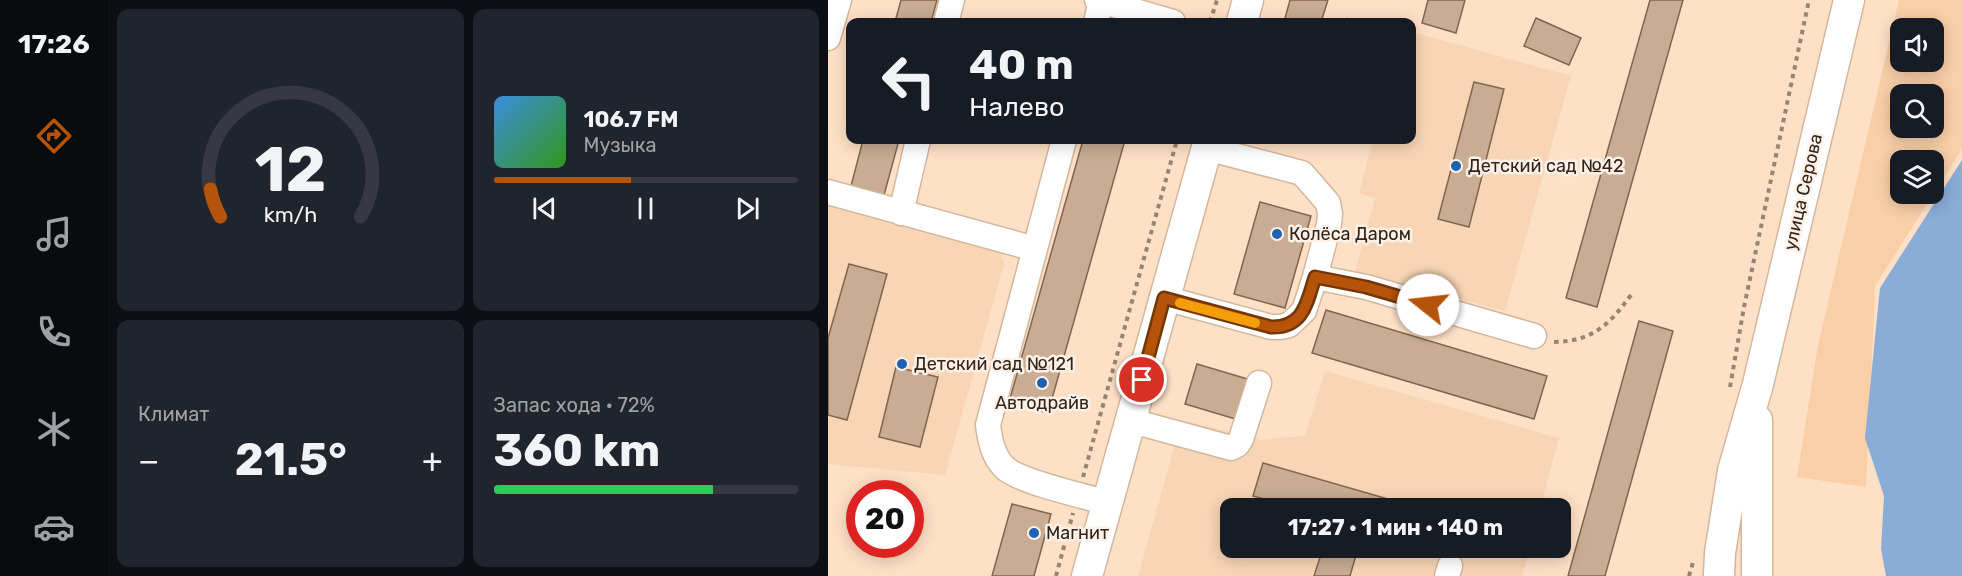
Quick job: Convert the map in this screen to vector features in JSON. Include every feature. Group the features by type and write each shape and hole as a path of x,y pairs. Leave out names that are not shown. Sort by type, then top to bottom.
{"main road":[{"path":"1243,18 1248,0"},
{"name":"улица Серова","path":"1719,576 1720,553 1733,471 1758,384 1849,0"},
{"path":"1087,576 1208,144"},
{"name":"улица Серова","path":"1757,576 1758,384"}],"lane":[{"path":"828,38 839,0"},
{"path":"947,18 952,0"},
{"path":"1098,8 1139,6 1164,18"},
{"path":"901,213 917,144"},
{"path":"1063,144 988,424 990,442 997,459 1004,468 1017,477 1108,503"},
{"path":"1164,298 1271,327 1280,327 1289,325 1304,311 1315,277 1330,214 1328,203 1302,173 1208,144"},
{"path":"828,192 1035,249"},
{"path":"1315,277 1366,287 1534,336"},
{"path":"1132,421 1230,448 1237,445 1241,439 1259,383"}],"path":[{"path":"1211,18 1216,0"},
{"path":"1729,395 1744,307 1809,0"},
{"path":"1056,576 1176,144"},
{"path":"1534,336 1553,342 1581,339 1595,332 1615,316 1631,295"},
{"path":"1689,576 1696,552"}],"shaded area":[{"path":"1899,0 1962,0 1962,149 1944,177 1944,150 1890,150 1890,204 1927,204 1875,286 1866,487 1797,477 1818,345 1890,38 1890,72 1944,72 1944,18 1895,18"},
{"name":"Детский сад №42","path":"1416,33 1571,76 1505,311 1355,272 1375,198 1359,193 1372,144 1416,144"},
{"name":"Детский сад №121","path":"828,197 998,246 1004,264 945,475 828,464"},
{"path":"1325,371 1559,438 1543,498 1220,498 1220,558 1527,558 1522,576 1138,576 1182,420 1260,440 1305,436"}],"water":[{"path":"1962,160 1962,576 1886,576 1881,549 1884,496 1865,438 1880,288 1934,204 1944,204 1944,188"}],"building":[{"path":"901,0 937,0 932,18 896,18"},
{"path":"1290,0 1328,0 1322,18 1285,18"},
{"path":"1428,0 1465,0 1456,33 1422,23"},
{"path":"1650,0 1683,0 1597,307 1566,298"},
{"path":"1536,18 1581,38 1569,65 1524,46"},
{"path":"1474,82 1504,89 1469,227 1438,219"},
{"path":"862,144 898,144 884,195 851,186"},
{"path":"1082,144 1124,144 1048,413 1009,402"},
{"path":"1260,202 1311,216 1285,308 1234,294"},
{"path":"849,264 887,274 847,420 828,415 828,338"},
{"path":"1326,310 1547,376 1534,419 1312,353"},
{"path":"1639,321 1673,331 1605,576 1568,576"},
{"path":"1197,364 1251,380 1239,420 1185,404"},
{"path":"896,367 938,377 920,447 879,437"},
{"path":"1263,463 1384,498 1260,498 1253,496"},
{"path":"1012,504 1051,514 1034,576 992,576"},
{"path":"1320,558 1355,558 1350,576 1314,576"}],"slow traffic":[{"path":"1180,303 1255,323"}],"place":[{"name":"Детский сад №42","path":"1456,166"},
{"name":"Колёса Даром","path":"1277,234"},
{"name":"Детский сад №121","path":"902,364"},
{"name":"Автодрайв","path":"1042,383"},
{"name":"Магнит","path":"1034,533"}],"route":[{"path":"1142,380 1164,298 1271,327 1289,325 1297,320 1304,311 1315,277 1366,287 1428,305"}]}
